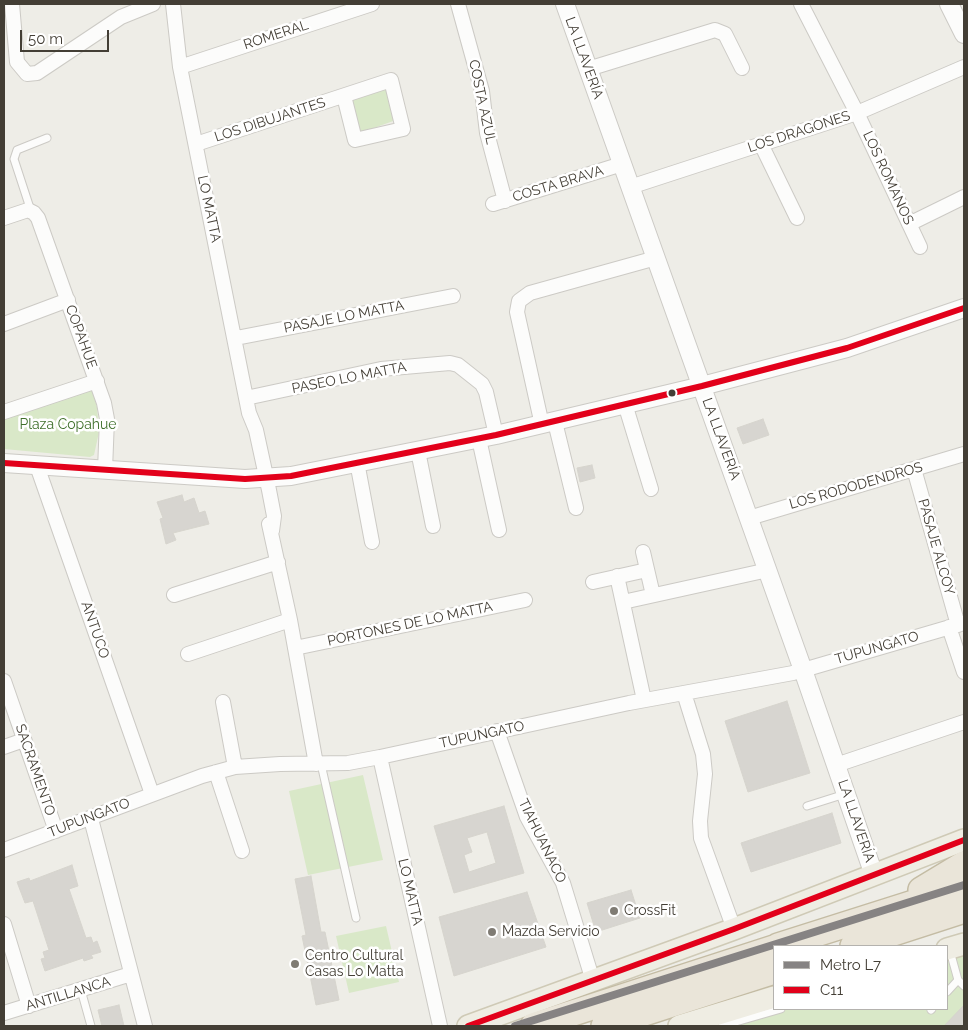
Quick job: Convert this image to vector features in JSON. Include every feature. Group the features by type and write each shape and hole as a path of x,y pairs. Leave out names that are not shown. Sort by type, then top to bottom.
{"highway":[{"path":"884,913 964,864"},
{"path":"781,945 964,887"},
{"path":"856,945 964,910"},
{"path":"934,920 964,918"},
{"path":"533,1026 773,948"},
{"path":"604,1026 773,971"},
{"path":"622,1026 658,1008"}],"main road":[{"path":"468,1026 734,929 964,840"},
{"path":"679,1026 773,997"}],"street":[{"path":"12,4 17,62 27,74 38,73 121,17 153,4"},
{"name":"LO MATTA","path":"173,4 180,67 236,338 249,413 256,430 262,479 274,516 272,531 319,764"},
{"name":"ROMERAL","path":"180,67 369,4"},
{"name":"COSTA AZUL","path":"458,4 482,91 499,203"},
{"name":"LA LLAVERÍA","path":"565,4 768,570 874,875"},
{"name":"LOS ROMANOS","path":"801,4 858,113 920,246"},
{"path":"949,4 964,34"},
{"path":"588,69 715,30 725,34 742,68"},
{"name":"LOS DRAGONES","path":"630,187 858,113 964,67"},
{"name":"LOS DIBUJANTES","path":"196,144 391,80 404,129 355,140 344,96"},
{"path":"762,144 797,218"},
{"name":"COSTA BRAVA","path":"499,203 622,164"},
{"path":"909,224 964,197"},
{"path":"4,218 24,210 31,211"},
{"name":"COPAHUE","path":"31,211 38,218 97,381 107,419 105,470"},
{"path":"576,508 548,423 517,312 519,301 530,293 656,258"},
{"name":"PASAJE LO MATTA","path":"236,338 453,296"},
{"path":"4,324 68,300"},
{"path":"4,462 37,466 262,479 479,439 702,386 847,348 964,308"},
{"name":"PASEO LO MATTA","path":"246,398 380,369 450,363 458,365 482,384 486,392 496,435"},
{"path":"4,412 97,381"},
{"path":"626,404 651,489"},
{"path":"479,439 499,530"},
{"path":"418,451 434,526"},
{"name":"LOS RODODENDROS","path":"749,518 964,454"},
{"path":"357,462 372,542"},
{"name":"ANTUCO","path":"37,466 152,794"},
{"name":"PASAJE ALCOY","path":"914,469 957,625 964,672"},
{"path":"643,552 653,595"},
{"path":"174,595 278,562"},
{"path":"593,582 647,570"},
{"path":"623,602 768,570"},
{"path":"617,576 644,700"},
{"name":"PORTONES DE LO MATTA","path":"295,648 525,600"},
{"path":"188,654 290,620"},
{"name":"TUPUNGATO","path":"4,850 91,819 152,794 235,767 348,763 380,757 644,700 803,670 957,625"},
{"name":"SACRAMENTO","path":"4,681 56,830"},
{"path":"684,693 703,754 705,774 700,821 701,838 734,929"},
{"path":"223,702 235,767"},
{"path":"836,765 964,722"},
{"name":"TIAHUANACO","path":"497,731 527,817 563,884 594,981"},
{"path":"4,747 24,740"},
{"name":"LO MATTA","path":"380,757 440,1026"},
{"path":"216,772 242,851"},
{"path":"91,819 145,1026"},
{"path":"4,924 29,1006"},
{"name":"ANTILLANCA","path":"4,1013 132,974"}],"lane":[{"path":"31,211 14,159 17,150 47,138"},
{"path":"319,764 356,918"},
{"path":"807,806 846,794"},
{"path":"953,947 958,980 964,986"},
{"path":"948,991 958,980"},
{"path":"81,990 91,1026"},
{"path":"722,1026 778,1010"}],"green space":[{"path":"388,89 396,120 360,133 352,99"},
{"name":"Plaza Copahue","path":"91,386 97,407 99,432 94,455 90,457 4,449 4,416"},
{"path":"363,775 383,860 308,875 289,791"},
{"path":"386,926 399,982 349,993 336,936"},
{"path":"964,950 964,1026 697,1026 773,1009 948,1010 948,955"}],"building":[{"path":"763,419 769,435 743,444 737,428"},
{"path":"592,465 595,478 580,482 577,468"},
{"path":"182,495 184,502 194,498 199,513 205,511 209,524 173,533 176,540 166,544 160,519 163,518 157,502"},
{"path":"787,701 810,773 748,792 725,721"},
{"path":"504,806 524,873 454,893 434,826","holes":["487,832 496,863 469,872 464,855 472,852 467,838"]},
{"path":"832,813 841,843 751,872 741,843"},
{"path":"72,865 78,886 69,889 86,938 91,937 93,943 97,941 101,952 91,955 93,958 84,961 83,958 45,971 41,959 45,958 43,952 49,950 33,901 25,903 17,882 29,878 30,881"},
{"path":"311,876 321,932 325,932 339,1000 316,1005 302,936 306,935 295,879"},
{"name":"CrossFit","path":"631,890 640,918 596,932 587,903"},
{"name":"Mazda Servicio","path":"527,892 546,947 454,976 439,917"},
{"path":"119,1005 124,1026 102,1026 98,1010"},
{"path":"964,1005 964,1026 944,1026"}],"metro line":[{"name":"L7","path":"515,1026 964,885"}],"transit line":[{"name":"C11","path":"4,463 245,479 291,476 496,435 702,386 847,348 964,308"},
{"name":"C11","path":"468,1026 734,929 964,840"}],"place":[{"name":"CrossFit","path":"614,911"},
{"name":"Mazda Servicio","path":"492,932"},
{"name":"Centro Cultural Casas Lo Matta","path":"295,964"}]}
